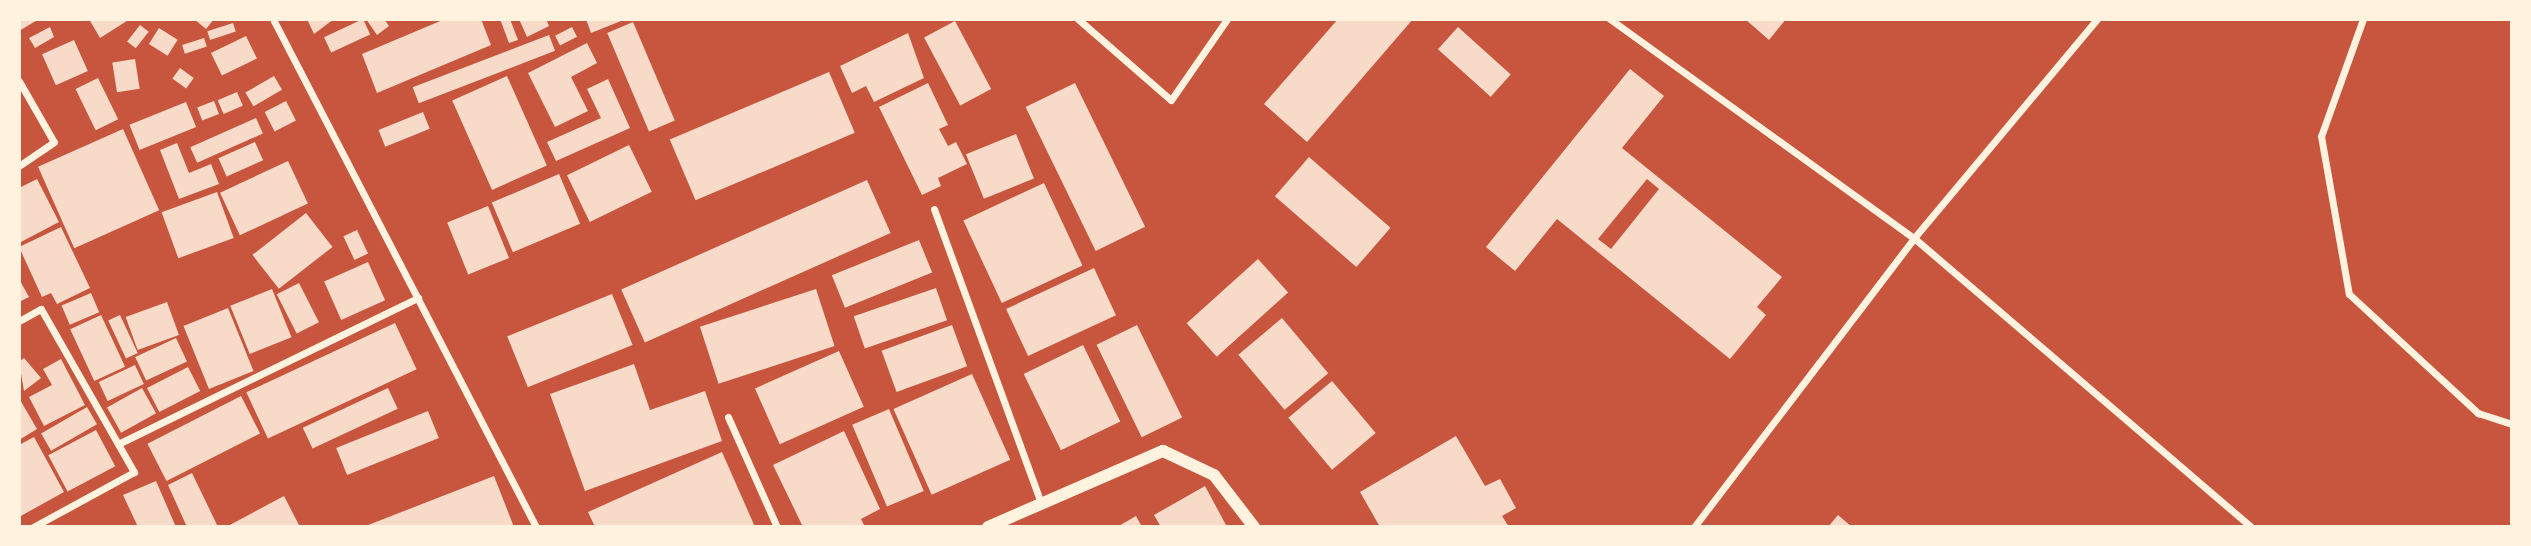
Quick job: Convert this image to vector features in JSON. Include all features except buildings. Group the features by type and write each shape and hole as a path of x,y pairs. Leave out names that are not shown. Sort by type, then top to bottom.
{"street":[{"path":"274,19 536,527"},
{"path":"1078,19 1171,100 1227,19"},
{"path":"1610,19 1914,238 2251,527"},
{"path":"1693,527 1914,238 2097,19"},
{"path":"2363,19 2321,136 2349,294 2478,413 2512,424"},
{"path":"19,81 54,142 19,166"},
{"path":"934,209 1040,501"},
{"path":"118,444 418,298"},
{"path":"19,321 41,309 134,472 33,527"},
{"path":"728,417 777,527"},
{"path":"988,527 1040,501 1163,451 1214,475 1255,527"}]}
